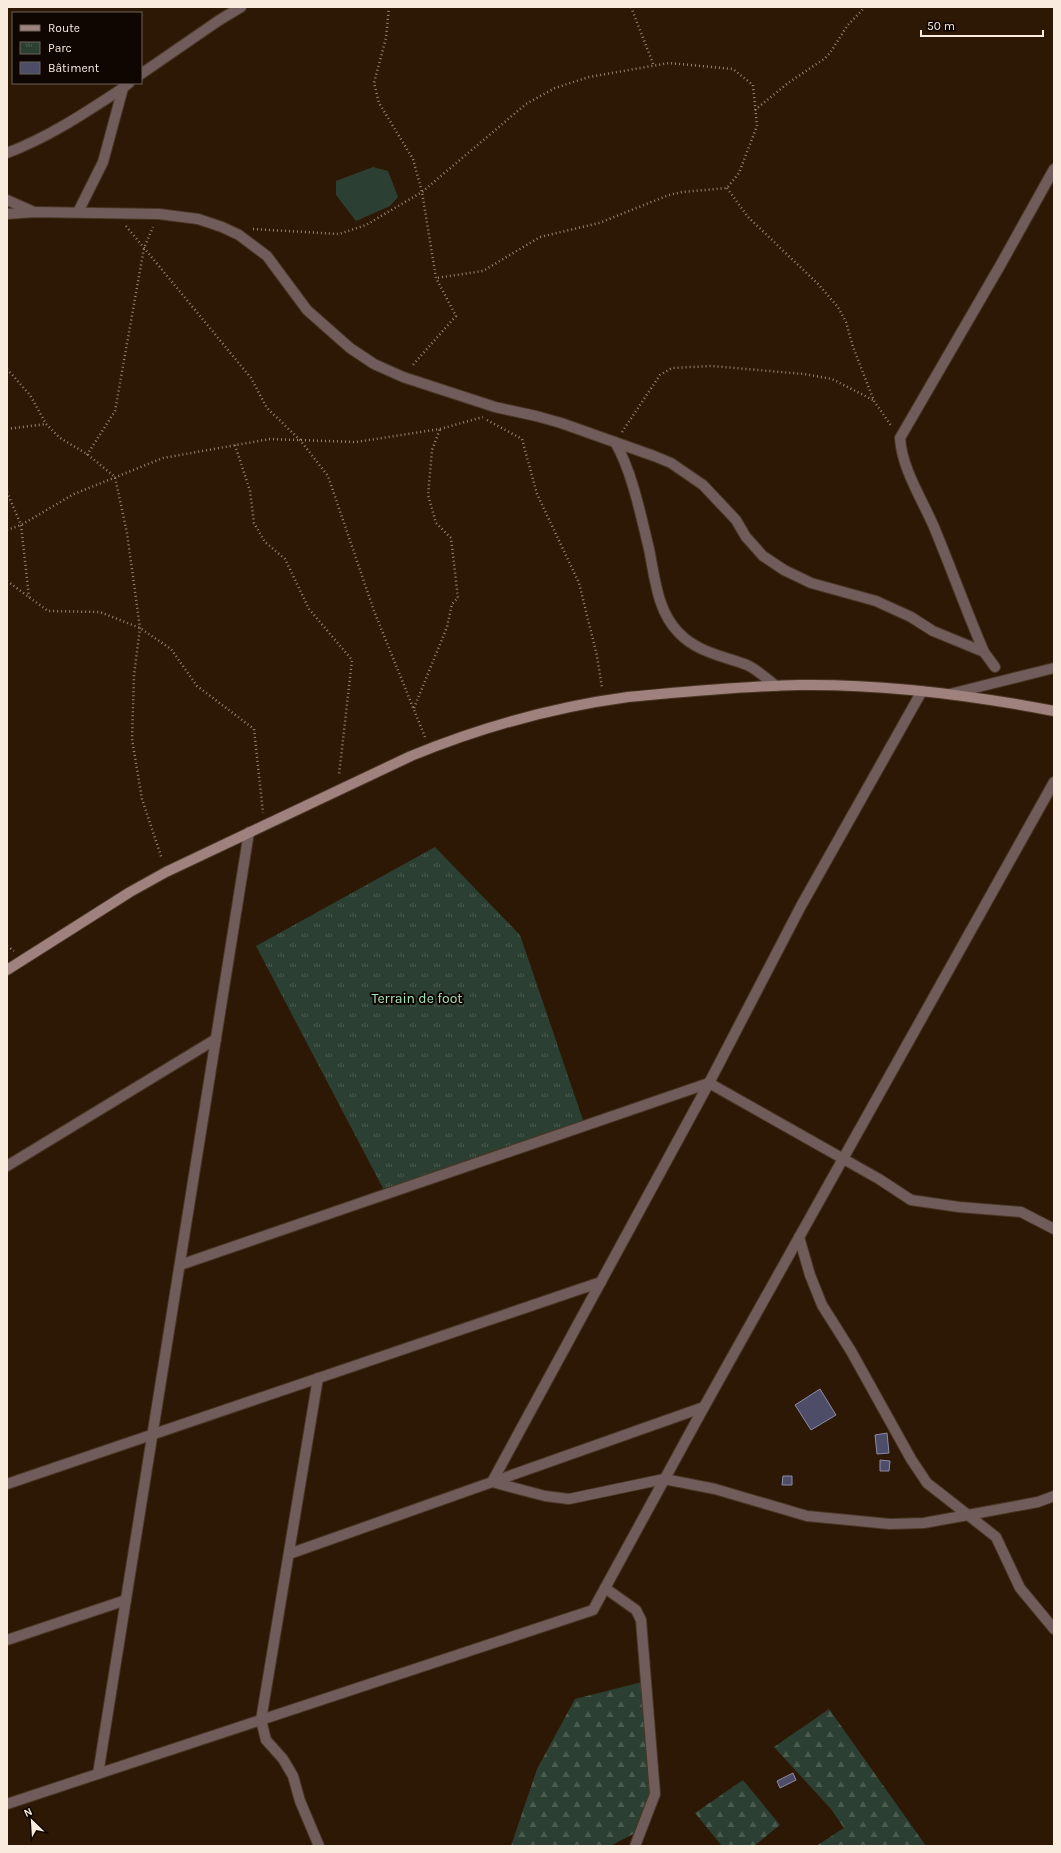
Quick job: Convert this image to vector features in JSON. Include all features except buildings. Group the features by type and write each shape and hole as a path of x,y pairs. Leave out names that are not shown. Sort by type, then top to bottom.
{"main road":[{"path":"7,970 130,892 166,872 337,790 430,748 509,722 604,700 776,686 853,687 922,691 950,694 1054,711"}],"street":[{"path":"142,73 241,7"},
{"path":"7,153 46,136 80,117 126,85"},
{"path":"78,212 103,162 126,85"},
{"path":"995,667 984,652 964,606 933,526 901,452 900,438 1002,264 1054,169"},
{"path":"7,200 34,212"},
{"path":"7,214 34,212 78,212 159,214 198,219 222,227 239,235 267,256 306,310 350,348 374,364 403,377 495,407 536,416 615,442 671,463 703,485 736,520 746,537 763,556 784,570 811,583 876,601 911,617 933,631 984,652"},
{"path":"615,442 624,457 646,538 659,601 671,624 688,641 706,651 748,666 776,686"},
{"path":"950,694 1054,668"},
{"path":"492,1482 709,1083 801,906 922,691"},
{"path":"1051,786 1054,801"},
{"path":"7,1804 593,1610 704,1407 1051,786"},
{"path":"98,1774 249,832"},
{"path":"7,1166 216,1039"},
{"path":"180,1265 709,1083 879,1179 911,1200 960,1207 1021,1212 1054,1229"},
{"path":"799,1237 810,1275 822,1305 927,1483 996,1537 1020,1588 1054,1629"},
{"path":"7,1484 601,1282"},
{"path":"318,1378 261,1720 266,1740 283,1759 293,1776 300,1801 319,1846"},
{"path":"289,1554 704,1407"},
{"path":"492,1482 545,1496 569,1499 664,1479 715,1489 807,1516 890,1524 924,1523 1038,1502 1054,1496"},
{"path":"605,1588 636,1610 641,1620 655,1794 635,1846"},
{"path":"7,1640 126,1600"}],"path":[{"path":"389,7 386,38 374,83 374,90 388,120 409,151 415,167 422,192 436,278 456,316 403,377"},
{"path":"631,7 654,66"},
{"path":"755,110 830,54 847,26 865,7"},
{"path":"245,228 339,234 366,225 422,192 526,104 555,88 589,78 669,63 733,69 753,85 757,126 739,173 727,188 682,192 669,195 599,222 540,237 483,271 436,278"},
{"path":"727,188 748,217 818,284 838,307 846,322 853,347 874,401 900,438"},
{"path":"116,214 251,378 267,408 300,440 328,476 374,611 430,748"},
{"path":"88,455 116,411 144,248 159,214"},
{"path":"615,442 660,375 672,368 712,366 804,374 832,379 874,401"},
{"path":"7,370 30,396 46,424 60,438 88,455 115,477 126,533 140,628 134,675 132,739 142,799 166,872"},
{"path":"7,530 21,525 74,494 163,458 270,439 356,442 440,429 483,417 495,407"},
{"path":"483,417 522,439 537,494 579,583 597,656 604,700"},
{"path":"7,429 46,424"},
{"path":"414,708 447,627 452,604 458,598 451,538 436,523 428,495 432,450 440,429"},
{"path":"235,445 250,491 254,523 265,542 285,559 309,609 352,660 337,790"},
{"path":"7,492 21,525 29,597"},
{"path":"7,581 48,611 100,612 140,628 171,649 197,686 254,730 264,825"}],"green space":[{"path":"373,167 388,171 398,197 390,206 356,221 336,195 336,181"},
{"name":"Terrain de foot","path":"435,847 520,935 585,1126 386,1194 256,946"},
{"path":"646,1681 655,1794 641,1830 610,1846 511,1846 537,1769 575,1699"},
{"path":"829,1709 926,1846 816,1846 844,1828 831,1809 774,1747"},
{"path":"743,1780 780,1825 754,1846 722,1846 695,1813"}]}
